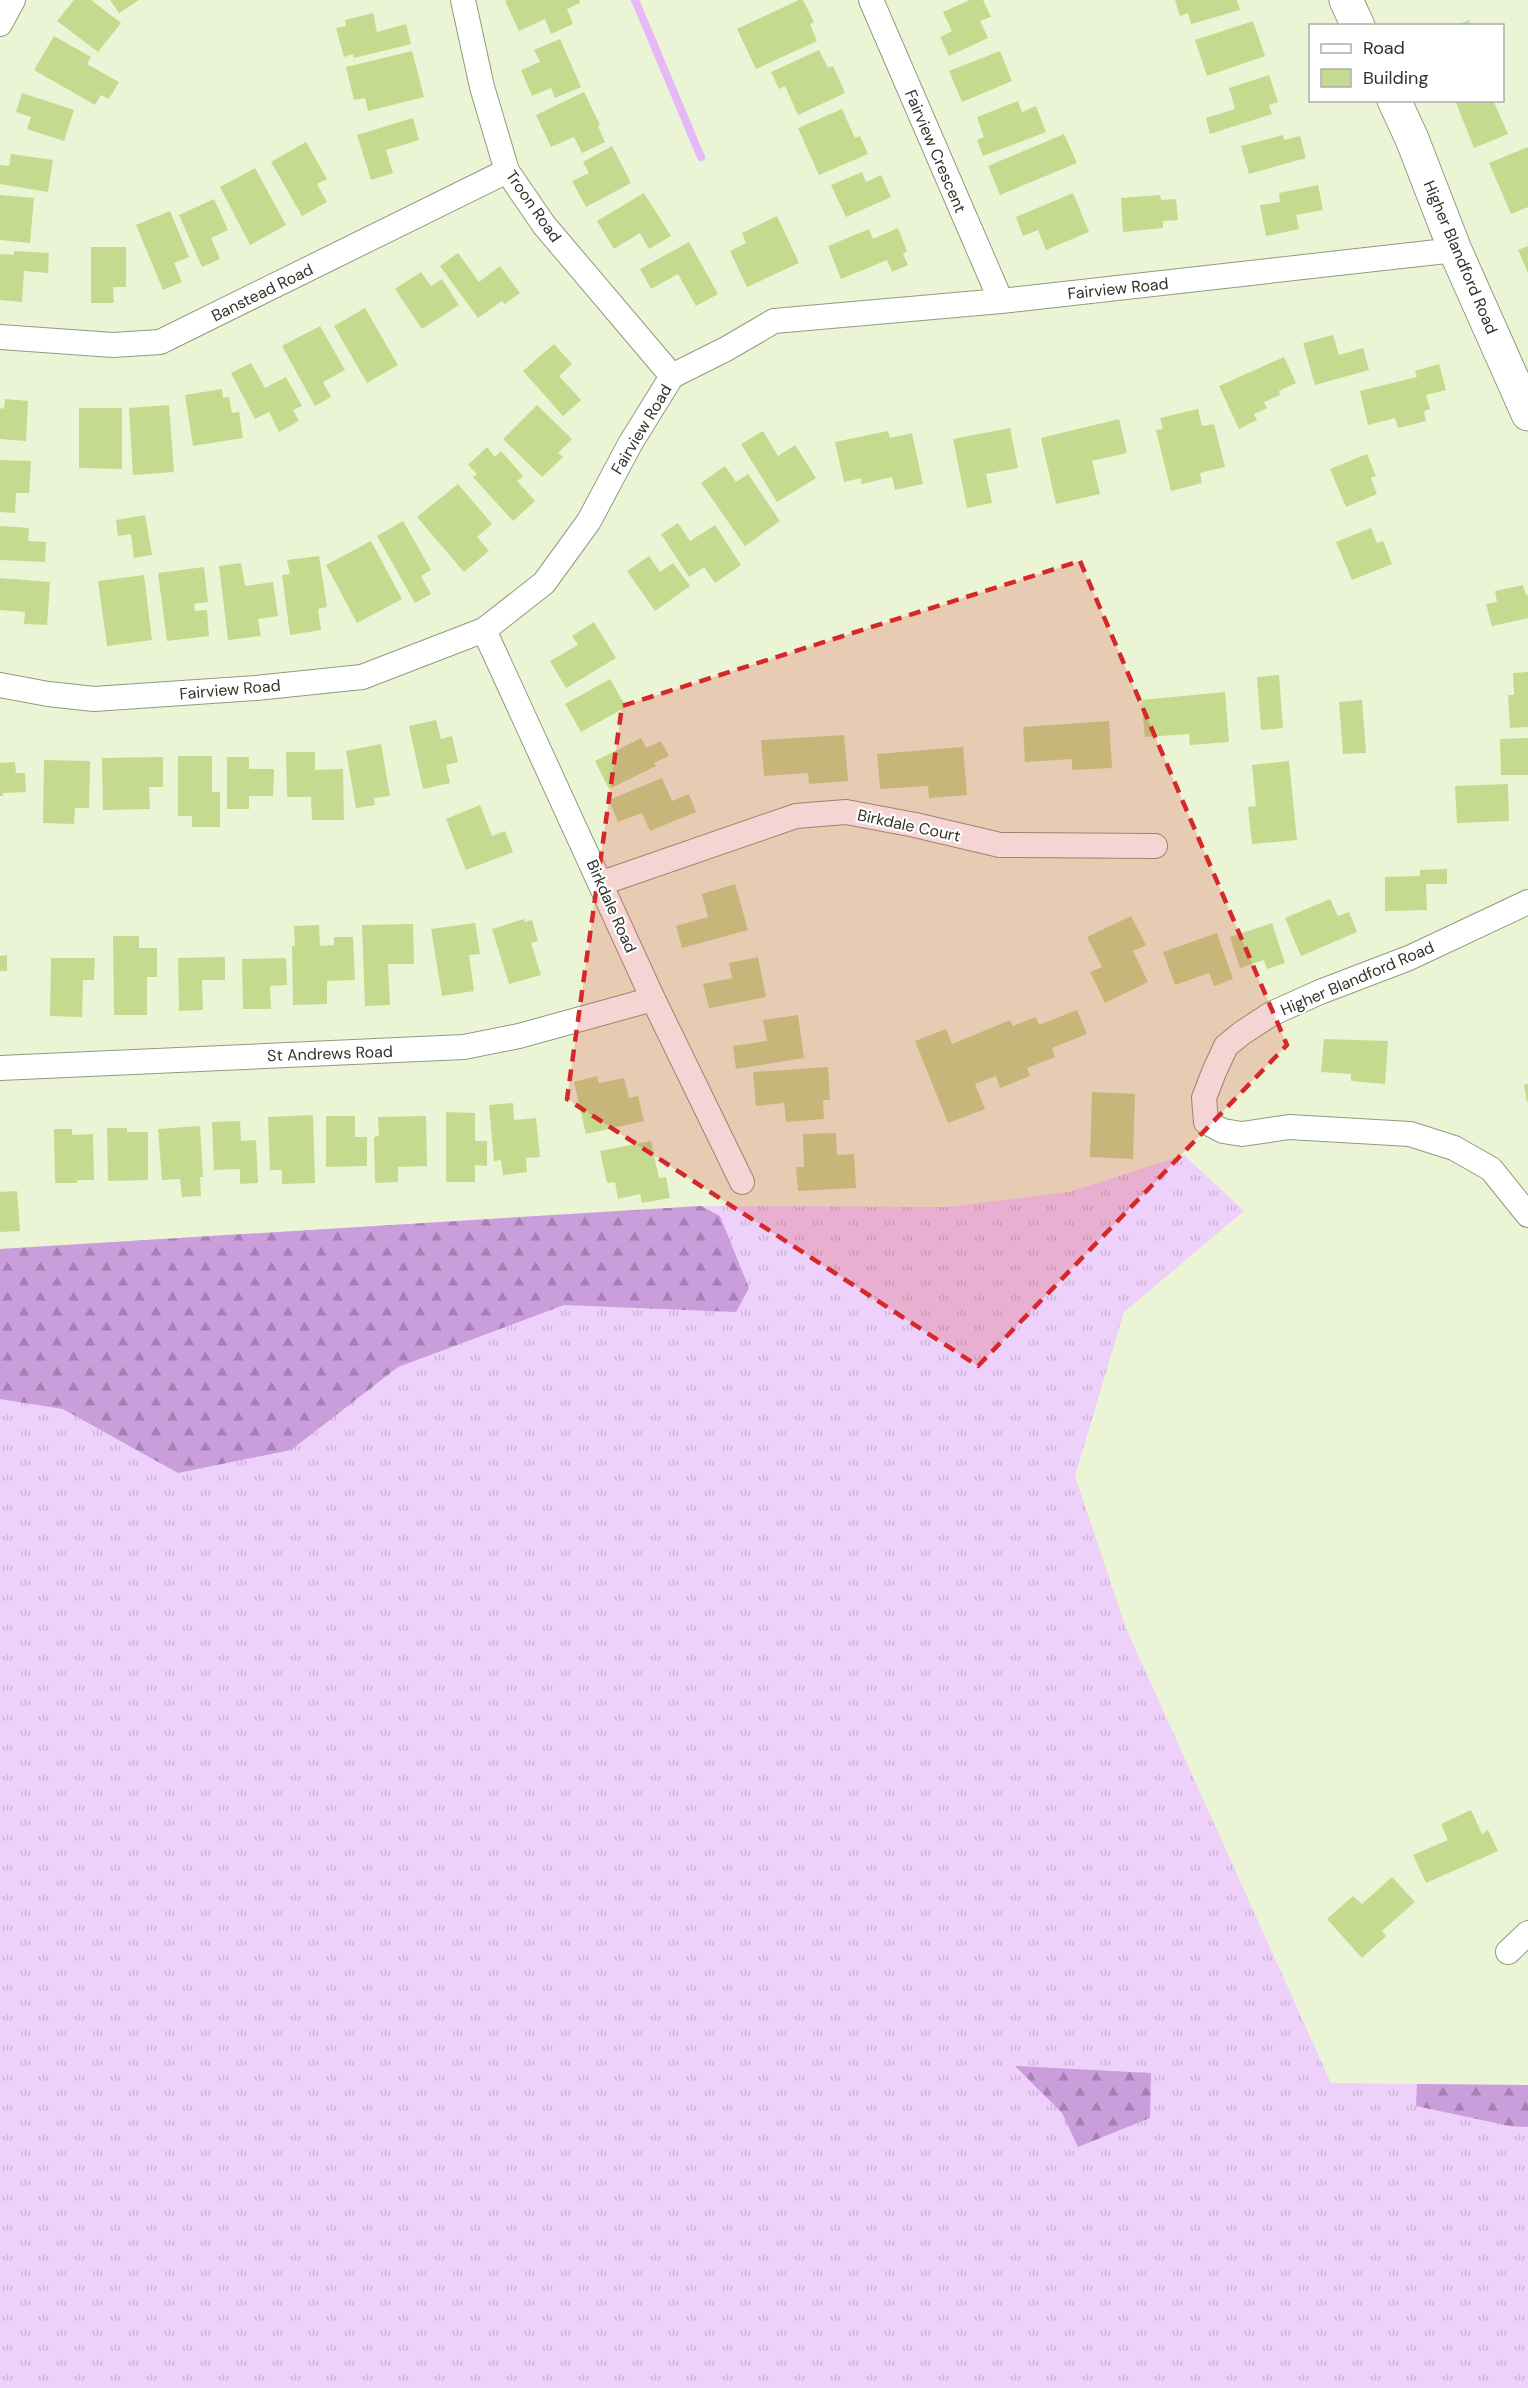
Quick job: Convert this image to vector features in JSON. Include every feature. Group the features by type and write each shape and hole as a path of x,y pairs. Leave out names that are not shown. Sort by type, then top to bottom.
{"main road":[{"path":"1346,0 1357,24"},
{"name":"Higher Blandford Road","path":"1395,102 1412,139 1455,250 1528,414"}],"street":[{"path":"0,24 13,0"},
{"name":"Troon Road","path":"463,0 482,87 507,171 544,225 672,376"},
{"name":"Fairview Crescent","path":"871,0 1001,301"},
{"name":"Banstead Road","path":"0,337 113,345 160,342 507,171"},
{"name":"Fairview Road","path":"0,685 48,694 94,699 256,688 362,677 484,630 544,583 589,521 630,444 672,376 726,349 774,321 1001,301 1455,250"},
{"name":"Birkdale Road","path":"484,630 602,883 653,999 742,1182"},
{"name":"Birkdale Court","path":"602,883 796,816 846,812 1000,845 1155,846"},
{"name":"Higher Blandford Road","path":"1528,902 1409,958 1320,992 1272,1014 1226,1046 1204,1098 1206,1122 1223,1131 1242,1134 1289,1127 1410,1134 1454,1148 1491,1169 1528,1215"},
{"name":"St Andrews Road","path":"0,1068 464,1047 519,1036 653,999"},
{"path":"1508,1952 1528,1933"}],"highlighted area":[{"path":"1080,561 1287,1045 978,1366 567,1099 622,706"}],"green space":[{"path":"1184,1155 1244,1211 1124,1312 1075,1476 1126,1628 1331,2083 1528,2085 1528,2388 0,2388 0,1249 701,1206 947,1207 1069,1192"},
{"path":"701,1206 720,1216 749,1288 736,1312 564,1305 398,1367 291,1450 178,1473 63,1409 0,1399 0,1249"},
{"path":"1015,2066 1151,2073 1150,2118 1078,2147 1062,2113"},
{"path":"1417,2084 1528,2085 1528,2127 1510,2126 1416,2106"}],"building":[{"path":"74,0 91,0 121,23 98,52 57,21"},
{"path":"110,0 139,0 119,13"},
{"path":"579,0 580,3 567,9 573,24 551,34 545,19 519,31 505,1"},
{"path":"803,0 814,22 810,24 817,41 756,69 737,29"},
{"path":"970,0 983,0 991,17 980,21 988,38 949,56 940,37 952,31 943,12"},
{"path":"1175,0 1237,0 1240,10 1191,24 1188,13 1180,16"},
{"path":"373,13 377,32 406,24 411,44 354,58 353,54 344,57 336,28 346,26 345,20"},
{"path":"1253,21 1265,56 1207,76 1195,40"},
{"path":"54,36 91,57 87,64 119,82 109,99 101,95 95,105 34,70"},
{"path":"560,39 581,87 555,98 551,88 532,96 521,70 540,62 534,50"},
{"path":"819,50 828,68 833,66 845,93 798,115 785,86 779,89 771,72"},
{"path":"412,51 424,97 368,111 365,98 354,100 346,67"},
{"path":"1000,51 1012,81 962,102 949,71"},
{"path":"1269,75 1278,102 1269,105 1272,114 1210,134 1206,118 1235,109 1229,88"},
{"path":"584,92 600,125 598,126 605,142 582,153 574,137 551,147 536,115"},
{"path":"22,93 74,110 64,141 27,129 31,117 16,112"},
{"path":"1018,101 1022,112 1036,106 1046,132 983,156 977,140 984,137 977,117"},
{"path":"1456,102 1494,102 1508,134 1474,148"},
{"path":"842,109 855,138 860,136 868,154 819,175 798,128"},
{"path":"413,118 419,140 386,150 393,173 371,180 357,135"},
{"path":"1064,134 1077,163 1000,195 988,166"},
{"path":"1283,135 1284,140 1300,136 1306,158 1249,174 1241,146"},
{"path":"306,142 327,179 317,184 327,202 302,216 271,162"},
{"path":"612,146 631,183 586,207 572,181 589,173 583,162"},
{"path":"1528,147 1528,207 1511,214 1489,163"},
{"path":"11,154 53,160 48,192 0,184 0,165 9,166"},
{"path":"255,168 286,225 250,245 220,187"},
{"path":"862,172 866,182 881,175 891,197 846,217 831,185"},
{"path":"1318,185 1323,210 1296,215 1299,229 1266,236 1260,205 1280,202 1279,193"},
{"path":"644,193 671,236 649,249 640,233 614,249 597,221"},
{"path":"1073,193 1089,232 1046,250 1038,230 1023,236 1016,217"},
{"path":"0,195 34,198 30,243 0,240"},
{"path":"1160,195 1161,200 1176,199 1178,220 1163,221 1163,228 1123,232 1121,198"},
{"path":"214,199 228,230 211,238 220,259 202,267 179,215"},
{"path":"170,211 189,257 174,263 182,282 163,290 136,225"},
{"path":"777,216 799,263 747,287 730,251 746,243 742,233"},
{"path":"898,228 907,251 903,254 908,265 892,272 887,260 841,279 828,246 869,229 873,239"},
{"path":"689,242 718,294 696,306 678,274 651,289 640,269"},
{"path":"1528,246 1528,273 1518,250"},
{"path":"91,247 126,247 126,287 113,287 114,303 91,303"},
{"path":"14,251 49,253 48,273 24,271 22,302 0,300 0,254 14,255"},
{"path":"458,253 479,282 500,266 520,293 505,304 502,301 478,318 440,266"},
{"path":"421,272 431,286 442,279 459,305 422,329 395,289"},
{"path":"365,308 398,365 367,383 334,326"},
{"path":"320,326 345,370 323,382 331,397 315,406 282,346"},
{"path":"1333,335 1339,355 1363,348 1369,370 1315,385 1303,343"},
{"path":"554,344 572,364 559,376 581,400 563,416 523,371"},
{"path":"1284,357 1296,383 1279,391 1280,395 1264,402 1267,408 1254,414 1257,420 1239,429 1219,386"},
{"path":"251,363 265,388 286,377 302,406 293,410 299,421 279,432 269,412 255,419 231,373"},
{"path":"1439,364 1446,390 1426,395 1430,409 1424,411 1426,421 1398,428 1395,418 1368,425 1360,391 1417,377 1415,371"},
{"path":"222,389 223,398 229,397 232,413 239,412 243,438 193,446 185,395"},
{"path":"5,399 28,401 26,441 0,439 0,408 4,409"},
{"path":"169,405 174,472 133,475 129,408"},
{"path":"537,405 572,439 558,453 563,457 542,477 503,439"},
{"path":"79,408 122,408 122,469 79,468"},
{"path":"1198,409 1202,426 1214,424 1225,467 1200,473 1202,483 1171,491 1156,430 1163,429 1160,418"},
{"path":"1119,419 1127,453 1092,461 1100,494 1056,504 1041,438"},
{"path":"1010,428 1018,468 986,474 992,503 967,508 953,439"},
{"path":"763,431 778,456 795,445 816,478 777,502 741,444"},
{"path":"888,431 890,438 912,433 923,484 895,490 892,477 862,484 861,478 844,482 835,442"},
{"path":"487,447 495,457 501,451 523,476 517,481 535,501 513,521 473,477 477,474 468,465"},
{"path":"1367,454 1376,476 1371,478 1377,494 1346,507 1330,469"},
{"path":"0,460 31,461 29,493 16,493 15,513 0,512"},
{"path":"725,466 736,482 748,474 780,521 745,546 701,483"},
{"path":"458,484 492,524 477,537 489,551 464,572 417,517"},
{"path":"145,515 152,555 134,558 131,534 118,536 116,520"},
{"path":"403,521 431,570 421,576 431,594 415,603 377,536"},
{"path":"678,523 690,541 715,525 741,565 715,583 704,567 689,577 661,534"},
{"path":"0,526 29,528 28,541 46,542 45,562 0,560"},
{"path":"1371,528 1377,543 1383,541 1392,564 1352,580 1336,542"},
{"path":"371,541 402,599 357,623 326,565"},
{"path":"319,556 327,607 318,609 321,630 290,635 282,575 290,574 287,560"},
{"path":"649,556 660,572 673,563 690,586 655,611 627,571"},
{"path":"241,563 245,586 273,582 278,616 258,619 261,636 228,640 219,566"},
{"path":"204,567 208,602 194,604 195,611 207,610 209,636 167,641 158,573"},
{"path":"144,575 152,640 107,646 98,581"},
{"path":"0,578 50,582 47,625 24,624 25,612 0,610"},
{"path":"1523,585 1528,595 1528,618 1492,626 1486,604 1497,602 1495,591"},
{"path":"594,622 616,658 566,688 550,661 578,645 572,636"},
{"path":"1528,672 1528,727 1510,728 1508,695 1514,695 1513,673"},
{"path":"1279,675 1283,728 1261,730 1257,677"},
{"path":"610,679 626,707 581,732 565,704"},
{"path":"1225,692 1229,742 1190,745 1189,734 1145,737 1141,700"},
{"path":"1362,700 1366,753 1343,754 1339,702"},
{"path":"436,720 441,739 452,736 458,762 446,765 450,783 423,789 409,726"},
{"path":"1109,721 1112,768 1072,770 1072,759 1025,762 1023,727"},
{"path":"844,735 848,781 809,784 808,773 764,776 761,740"},
{"path":"641,738 646,748 661,741 669,756 654,763 656,766 609,789 595,761"},
{"path":"1528,738 1528,775 1501,775 1500,739"},
{"path":"381,744 390,796 374,798 375,805 356,808 346,751"},
{"path":"963,747 967,795 929,798 928,786 880,789 877,754"},
{"path":"286,752 315,752 315,770 343,769 344,820 312,820 311,797 287,797"},
{"path":"178,756 212,756 212,792 220,792 220,827 192,827 192,816 178,816"},
{"path":"163,757 163,787 149,787 150,809 103,810 102,758"},
{"path":"227,757 249,757 249,769 274,769 273,796 249,796 249,809 227,809"},
{"path":"44,760 90,761 89,808 75,808 74,824 43,823"},
{"path":"1289,761 1297,840 1252,844 1248,807 1256,806 1252,765"},
{"path":"15,762 16,773 25,773 26,792 3,793 3,796 0,796 0,763"},
{"path":"662,778 672,801 689,794 696,812 650,831 642,813 618,822 609,800"},
{"path":"1508,784 1509,821 1457,823 1455,786"},
{"path":"480,805 492,836 505,831 513,852 466,870 446,819"},
{"path":"1447,869 1447,884 1426,884 1427,910 1385,911 1385,877 1420,876 1420,870"},
{"path":"735,884 748,930 682,948 676,926 708,917 702,894"},
{"path":"1330,899 1338,916 1349,912 1357,932 1301,956 1285,918"},
{"path":"1131,916 1146,945 1133,951 1148,982 1105,1003 1090,972 1102,967 1087,937"},
{"path":"524,919 525,922 532,920 538,941 531,943 541,975 509,984 492,929"},
{"path":"475,923 480,954 469,955 474,991 442,996 431,929"},
{"path":"1272,923 1285,963 1267,969 1264,960 1240,968 1230,937"},
{"path":"413,924 414,964 388,964 390,1005 365,1006 362,925"},
{"path":"319,925 320,946 334,945 334,937 353,937 355,980 327,981 327,1004 293,1005 294,926"},
{"path":"1217,933 1233,979 1214,986 1209,973 1175,985 1163,952"},
{"path":"113,936 139,936 139,948 157,948 157,977 147,977 147,1015 114,1015"},
{"path":"7,955 7,971 0,971 0,956"},
{"path":"225,957 225,980 202,980 203,1010 179,1011 178,958"},
{"path":"758,957 766,997 709,1008 703,984 732,978 729,963"},
{"path":"51,958 95,958 94,980 83,980 82,1017 50,1016"},
{"path":"286,958 287,985 270,986 271,1009 243,1009 242,959"},
{"path":"1077,1010 1087,1034 1052,1048 1055,1057 1027,1068 1030,1076 1000,1088 996,1076 975,1084 985,1109 948,1123 915,1041 946,1029 952,1044 1010,1020 1013,1026 1036,1017 1039,1025"},
{"path":"798,1015 804,1058 736,1069 733,1046 767,1041 763,1020"},
{"path":"1324,1039 1388,1041 1385,1084 1351,1081 1351,1074 1321,1072"},
{"path":"828,1067 830,1100 823,1100 824,1119 786,1122 784,1103 756,1106 753,1072"},
{"path":"597,1076 599,1083 624,1078 629,1098 638,1096 644,1121 586,1134 574,1082"},
{"path":"1528,1084 1528,1102 1527,1102 1524,1085"},
{"path":"1092,1092 1135,1094 1133,1159 1090,1157"},
{"path":"513,1103 514,1120 536,1118 540,1157 526,1158 527,1172 503,1175 501,1160 494,1161 489,1105"},
{"path":"446,1112 475,1113 475,1141 487,1141 487,1166 475,1165 475,1182 446,1182"},
{"path":"313,1115 315,1183 282,1184 282,1170 270,1170 268,1117"},
{"path":"326,1116 355,1116 355,1137 367,1137 367,1166 326,1167"},
{"path":"426,1116 427,1166 398,1167 398,1182 375,1183 374,1137 379,1136 378,1117"},
{"path":"240,1121 241,1141 256,1140 258,1183 240,1184 240,1169 214,1170 212,1122"},
{"path":"200,1126 203,1177 200,1177 201,1196 182,1197 180,1179 162,1180 158,1129"},
{"path":"107,1128 127,1128 127,1132 148,1132 148,1180 108,1181"},
{"path":"54,1129 72,1129 72,1135 93,1134 94,1180 55,1183"},
{"path":"836,1133 837,1155 854,1154 856,1188 798,1191 796,1167 804,1167 803,1134"},
{"path":"651,1141 659,1178 666,1177 670,1198 642,1203 640,1194 618,1199 615,1182 607,1183 600,1151"},
{"path":"17,1191 20,1231 0,1232 0,1192"},
{"path":"1471,1810 1482,1834 1488,1830 1498,1851 1426,1883 1413,1855 1448,1840 1441,1824"},
{"path":"1392,1877 1415,1902 1382,1931 1386,1936 1362,1958 1327,1919 1353,1896 1362,1904"}],"waterway":[{"path":"635,0 701,157"}]}
